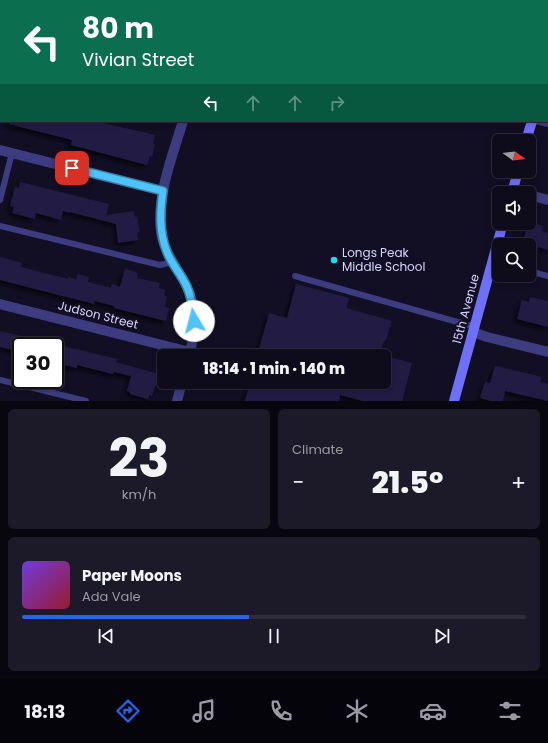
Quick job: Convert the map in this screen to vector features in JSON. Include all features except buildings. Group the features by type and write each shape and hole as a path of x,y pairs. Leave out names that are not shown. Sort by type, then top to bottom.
{"street":[{"path":"183,122 163,191 160,212 161,233 167,253 187,288 193,309 194,332 191,349"},
{"path":"528,134 532,122"},
{"path":"0,150 163,191"},
{"path":"536,197 548,200"},
{"name":"15th Avenue","path":"454,401 474,330 492,275"},
{"name":"Judson Street","path":"0,304 171,349"},
{"path":"474,330 487,337 548,352"},
{"path":"177,401 180,389"}],"lane":[{"path":"0,200 12,153"},
{"path":"0,226 160,265 172,262"},
{"path":"536,273 548,276"},
{"path":"295,276 474,330"},
{"path":"0,380 86,401"}],"place":[{"name":"Longs Peak Middle School","path":"334,260"}],"route":[{"path":"72,168 163,191 160,212 161,233 167,253 187,288 193,309 194,321"}]}
